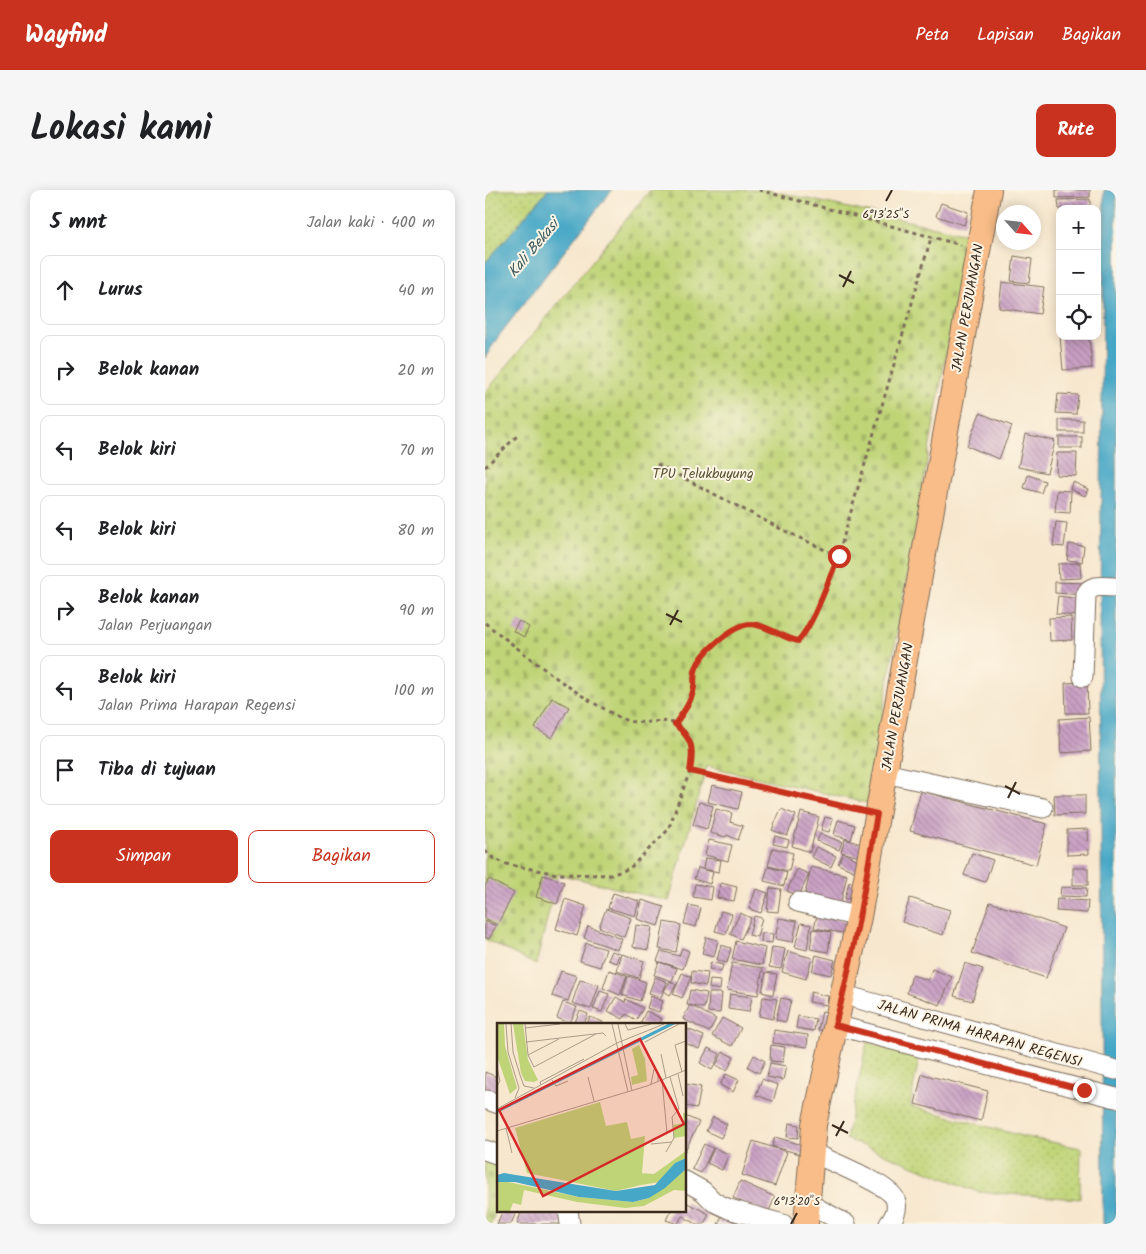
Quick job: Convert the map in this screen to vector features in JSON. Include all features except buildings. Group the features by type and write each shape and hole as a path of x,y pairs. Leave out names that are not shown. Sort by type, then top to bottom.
{"main road":[{"name":"JALAN PERJUANGAN","path":"807,1213 814,1125 835,1025 844,995 859,917 989,190"}],"street":[{"path":"1083,676 1086,595 1089,588 1093,587 1116,588"},
{"path":"885,773 1043,808"},
{"path":"798,902 859,917"},
{"name":"JALAN PRIMA HARAPAN REGENSI","path":"844,995 1116,1070"},
{"name":"JALAN PRIMA HARAPAN REGENSI","path":"835,1025 1116,1098"},
{"path":"485,1150 497,1154"},
{"path":"811,1152 874,1182 888,1191 895,1199 896,1214 889,1224"},
{"path":"686,1181 703,1191 713,1202 729,1209 783,1224"},
{"path":"807,1213 845,1224"}],"path":[{"path":"759,190 960,245"},
{"path":"675,724 692,697 694,675 697,666 709,650 725,635 744,625 753,624 791,640 798,641 802,637 817,608 839,556 931,238"},
{"path":"485,467 517,436"},
{"path":"657,464 781,529 839,556"},
{"path":"485,623 573,691 623,720 634,723 664,722 675,724 686,734 691,743 693,756 690,771 668,830 630,868 611,875 557,874 506,864 493,858 485,851"},
{"path":"690,771 877,814"}],"green space":[{"path":"493,190 548,190 485,263 485,200"},
{"name":"TPU Telukbuyung","path":"650,190 767,190 967,234 867,803 707,766 669,901 558,874 536,965 485,939 485,393"},
{"path":"867,1042 919,1058 910,1106 1026,1137 1081,1148 1080,1199 979,1192 846,1139"},
{"path":"485,1150 497,1154 497,1207 491,1224 485,1224"}],"water":[{"name":"Kali Bekasi","path":"548,190 612,190 498,337 485,358 485,263"},
{"path":"1104,190 1116,190 1116,1224 1103,1224 1100,605"}],"route":[{"path":"839,556 817,608 798,641 791,640 767,628 753,624 744,625 725,635 709,650 697,666 694,675 692,697 675,724 686,734 691,743 693,756 690,771 877,814 844,995 835,1025 1084,1090"}]}
